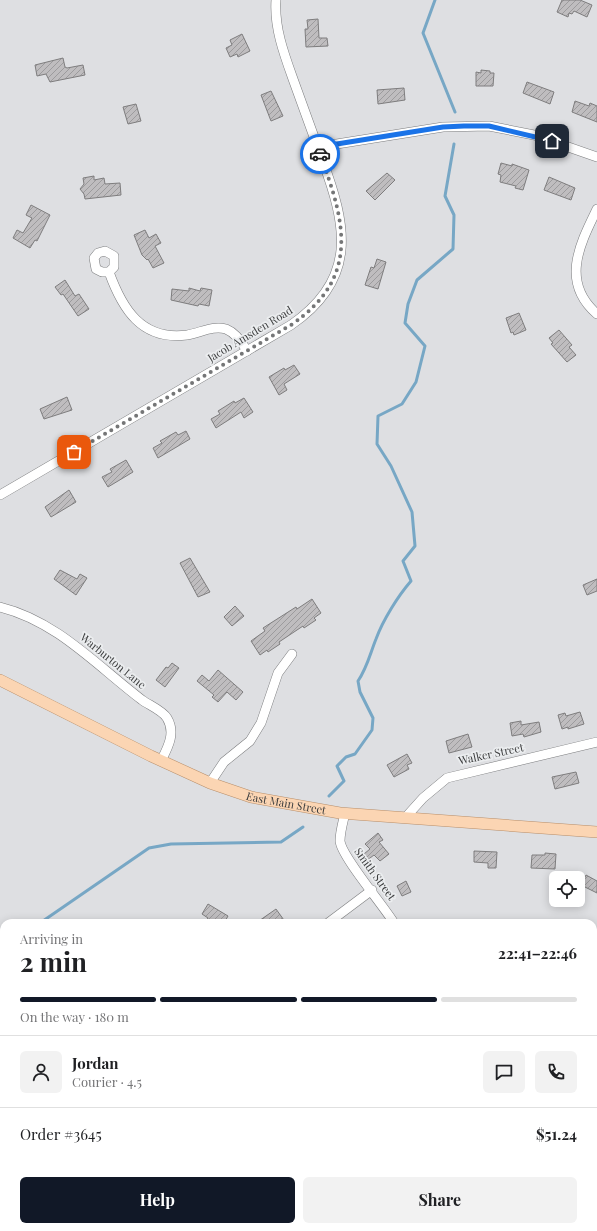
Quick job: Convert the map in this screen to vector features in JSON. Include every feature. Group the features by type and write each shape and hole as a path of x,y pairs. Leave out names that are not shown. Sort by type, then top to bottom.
{"main road":[{"name":"East Main Street","path":"0,680 161,761 210,783 251,797 319,810 345,813 597,832"}],"street":[{"name":"Jacob Amsden Road","path":"0,495 301,318 319,301 332,281 341,250 342,233 338,204 282,46 276,19 276,0"},
{"path":"318,147 443,127 489,126 534,135 597,157"},
{"path":"597,209 580,243 576,264 577,279 582,294 597,314"},
{"path":"109,272 122,303 129,313 149,329 173,335 186,335 213,328 227,330 238,336 247,351"},
{"name":"Warburton Lane","path":"0,607 26,615 68,640 142,700 166,716 171,728 171,736 170,744 161,761"},
{"path":"210,783 224,762 250,741 261,723 278,674 292,654"},
{"name":"Walker Street","path":"405,818 423,798 447,778 597,742"},
{"name":"Smith Street","path":"345,813 340,842 345,855 372,890 391,919"},
{"path":"333,919 372,890"}],"building":[{"path":"562,0 580,0 592,5 587,17 574,11 572,14 569,13 568,17 557,12"},
{"path":"318,19 319,38 327,38 328,46 306,47 305,29 308,29 307,20"},
{"path":"242,34 250,51 238,57 237,54 230,57 226,48 232,45 230,40"},
{"path":"63,58 65,67 67,68 83,65 85,75 50,82 46,74 37,76 35,65"},
{"path":"481,70 494,73 493,86 476,86 476,72 481,73"},
{"path":"527,82 554,92 550,104 523,93"},
{"path":"404,88 405,100 378,104 377,90"},
{"path":"271,91 283,116 271,121 261,95"},
{"path":"575,101 589,106 590,103 597,106 597,122 572,112"},
{"path":"136,104 141,121 128,124 123,107"},
{"path":"501,163 512,166 512,164 529,170 523,190 515,188 516,186 500,182 501,175 498,174"},
{"path":"387,173 395,180 375,200 366,191"},
{"path":"94,176 94,180 104,178 105,184 120,183 121,195 85,199 84,194 80,189 84,184 83,178"},
{"path":"549,177 575,188 571,200 544,190"},
{"path":"31,205 50,215 37,241 35,240 30,248 13,238 17,230 23,233 32,218 26,215"},
{"path":"145,230 149,238 156,234 161,243 155,246 164,263 153,268 148,259 147,260 142,255 134,235"},
{"path":"377,259 386,262 378,289 365,285 371,267 374,268"},
{"path":"65,280 75,296 79,294 89,309 78,316 63,294 61,295 55,287"},
{"path":"189,288 200,291 201,288 212,290 209,306 199,304 198,306 171,300 172,289 189,291"},
{"path":"519,313 526,330 514,335 513,332 511,333 506,318"},
{"path":"559,330 572,345 569,347 576,355 567,362 551,344 553,343 549,338"},
{"path":"294,365 300,374 284,384 287,390 279,395 269,377 284,368 285,370"},
{"path":"67,397 72,410 44,419 40,409"},
{"path":"244,398 253,412 244,418 241,412 216,428 211,419 220,414 218,411 234,401 235,403"},
{"path":"186,431 190,439 158,458 153,448 162,443 160,441 176,432 178,435"},
{"path":"126,460 133,472 108,487 102,477 112,472 110,469"},
{"path":"69,490 76,502 51,517 45,507"},
{"path":"190,558 210,592 198,597 180,563"},
{"path":"60,570 77,579 80,574 87,578 76,595 54,579"},
{"path":"597,579 597,591 587,595 583,585"},
{"path":"312,599 321,613 314,618 316,620 304,628 303,626 279,642 280,644 268,652 267,650 260,655 251,641 265,631 263,628 296,607 297,609"},
{"path":"235,606 244,616 232,626 224,617"},
{"path":"172,663 179,668 165,687 156,680 166,667 168,668"},
{"path":"218,670 243,692 236,700 227,692 218,702 212,697 214,695 197,681 202,675 209,681"},
{"path":"580,712 584,724 568,729 568,727 562,729 558,715 565,713 566,716"},
{"path":"521,721 521,725 539,722 541,732 524,737 523,734 512,736 510,723"},
{"path":"468,734 472,747 449,753 446,741"},
{"path":"407,754 412,763 407,765 409,769 394,777 387,765"},
{"path":"576,772 579,783 555,789 552,777"},
{"path":"378,833 383,840 379,842 389,854 380,861 374,855 362,864 358,859 370,849 365,844"},
{"path":"474,851 497,852 496,868 488,868 488,863 474,862"},
{"path":"545,853 556,854 555,869 531,868 532,855 545,855"},
{"path":"586,875 597,881 597,893 585,887"},
{"path":"406,881 411,892 402,896 397,886"},
{"path":"208,904 228,916 226,919 207,919 202,914"},
{"path":"276,909 283,919 262,919"}],"waterway":[{"path":"435,0 423,33 455,112"},
{"path":"329,796 344,781 337,766 346,757 355,754 372,730 373,718 360,692 358,681 387,616 411,581 403,561 415,546 412,512 391,466 377,444 378,416 402,404 416,382 425,346 405,323 408,304 417,280 453,249 454,215 445,196 454,144"},
{"path":"46,919 149,848 171,844 281,842 303,827"}],"way so far":[{"path":"74,452 291,325 319,301 327,291 337,267 341,250 342,233 338,204 320,154"}],"route":[{"path":"320,154 318,147 443,127 489,126 513,130 552,141"}]}
